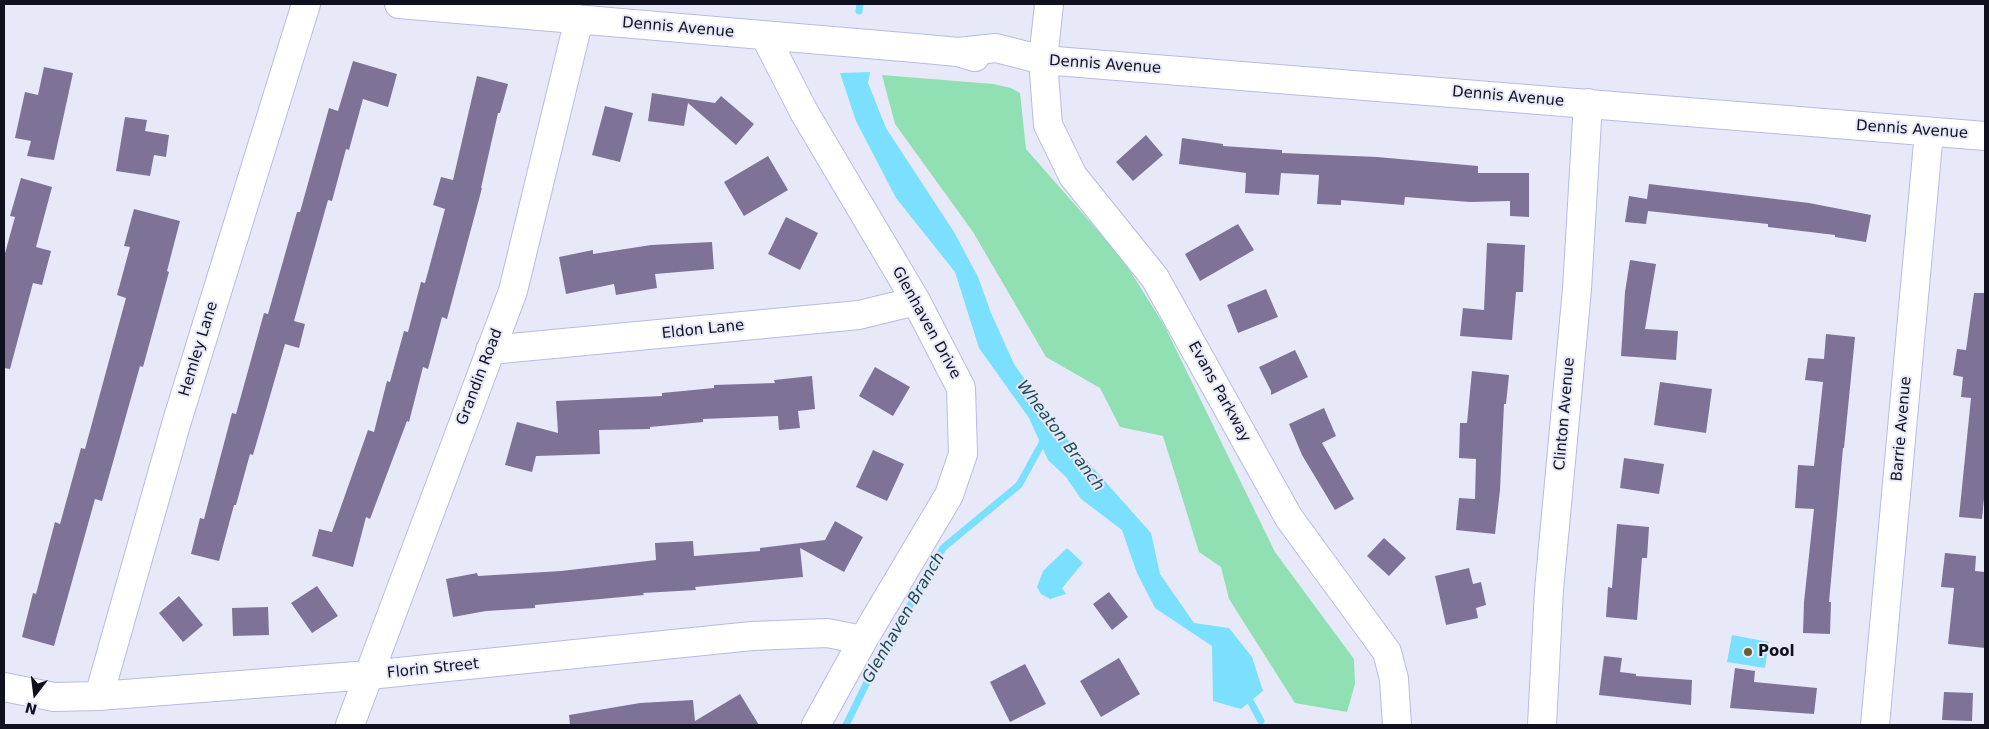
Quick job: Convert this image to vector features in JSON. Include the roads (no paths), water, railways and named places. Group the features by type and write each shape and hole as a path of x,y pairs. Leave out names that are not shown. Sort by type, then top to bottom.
{"street":[{"name":"Hemley Lane","path":"99,696 178,421 306,4"},
{"name":"Dennis Avenue","path":"399,4 958,52 998,65 1037,59 1985,136"},
{"name":"Evans Parkway","path":"1049,4 1037,59 1048,125 1073,176 1155,278 1289,518 1387,652 1394,680 1397,725"},
{"name":"Grandin Road","path":"350,725 513,291 578,20"},
{"name":"Glenhaven Drive","path":"765,36 804,112 916,301 961,388 963,454 949,495 863,640 816,725"},
{"name":"Clinton Avenue","path":"1542,725 1549,590 1577,289 1588,103"},
{"name":"Barrie Avenue","path":"1875,725 1929,132"},
{"name":"Eldon Lane","path":"490,350 860,315 916,301"},
{"name":"Florin Street","path":"4,687 54,697 99,696 369,676 752,636 827,633 863,640"}],"water":[{"path":"870,72 868,83 886,128 954,232 978,277 991,313 1014,364 1062,433 1151,533 1160,574 1194,623 1229,628 1252,657 1263,691 1241,709 1213,701 1212,646 1155,608 1137,573 1122,530 1081,499 1066,477 1048,460 1029,418 979,348 955,272 896,198 856,121 840,73"},
{"path":"1067,548 1083,563 1062,588 1066,594 1050,599 1041,594 1037,587 1043,571"},
{"name":"Pool","path":"1732,635 1769,642 1765,668 1727,662"}],"waterway":[{"name":"Wheaton Branch","path":"859,11 860,4"},
{"name":"Glenhaven Branch","path":"846,725 872,672 892,644 906,612 943,548 1019,485 1045,438"},
{"name":"Wheaton Branch","path":"1247,695 1261,721"}],"place":[{"name":"Pool","path":"1748,652"}]}
